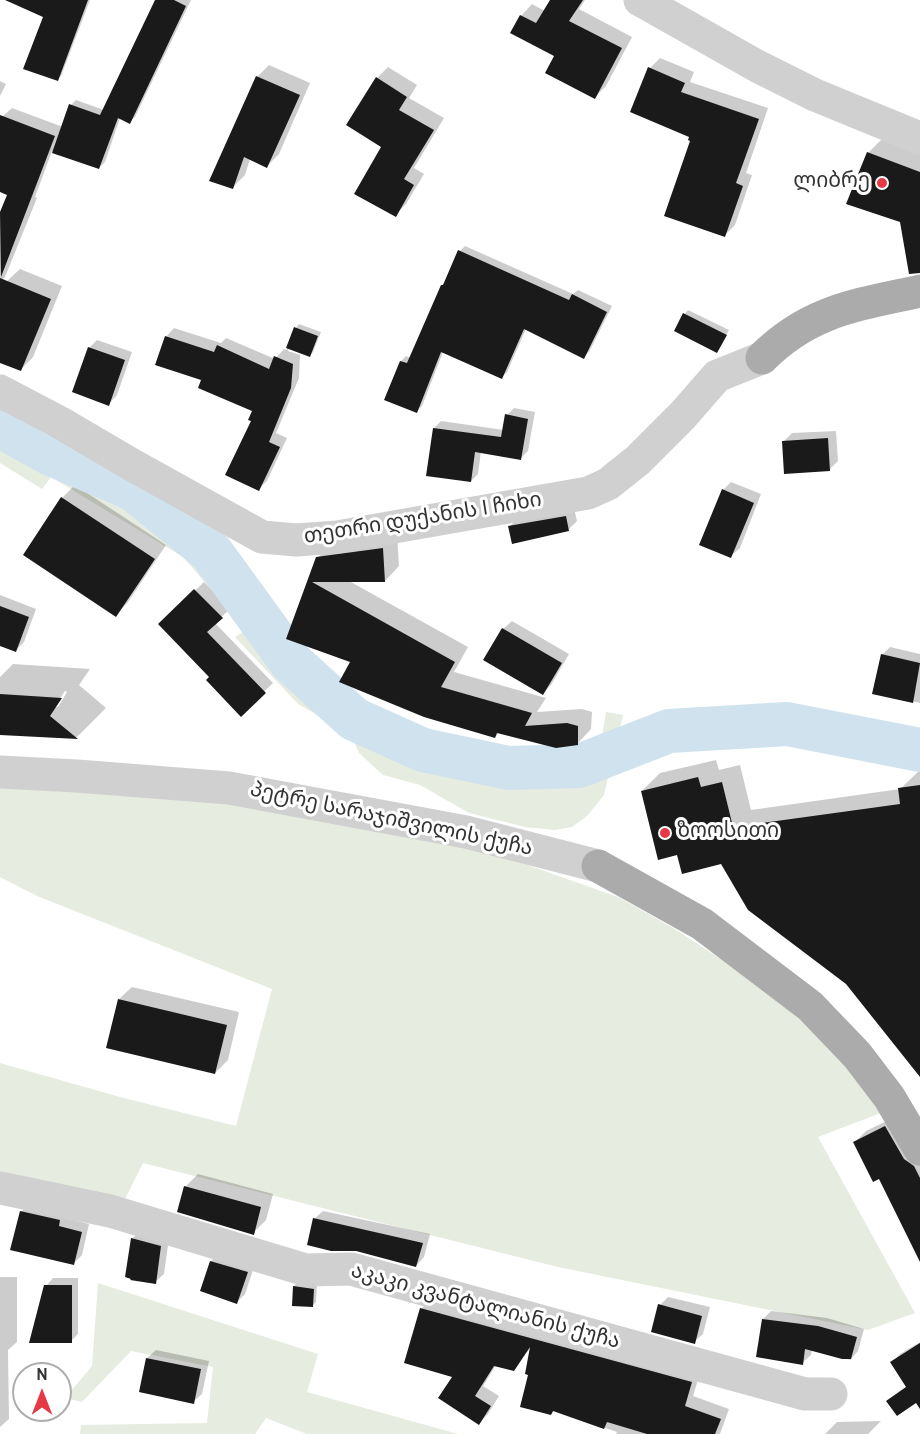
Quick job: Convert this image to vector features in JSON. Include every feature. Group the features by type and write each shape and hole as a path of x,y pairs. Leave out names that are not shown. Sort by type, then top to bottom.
{"main road":[{"path":"762,358 781,339 815,319 844,308 920,291"},
{"name":"პეტრე სარაჯიშვილის ქუჩა","path":"598,866 702,924 810,1006 857,1055 889,1097 920,1149"}],"street":[{"path":"640,0 757,66 815,95 914,133"},
{"name":"თეთრი დუქანის I ჩიხი","path":"0,391 261,537 296,540 337,537 588,493 608,483 638,460 683,415 717,376 762,358"},
{"name":"პეტრე სარაჯიშვილის ქუჩა","path":"0,772 229,788 466,832 598,866"},
{"name":"აკაკი კვანტალიანის ქუჩა","path":"0,1188 110,1211 306,1270 351,1269 805,1394 831,1394"}],"shaded area":[{"path":"0,398 206,516 199,526 220,546 302,659 318,665 336,689 473,751 533,754 590,748 602,737 606,712 623,715 604,795 587,816 572,827 555,830 525,827 469,813 420,785 383,775 359,753 351,734 298,704 235,637 246,630 183,557 51,477 42,489 0,463"},
{"path":"0,786 210,795 499,855 618,897 673,928 767,989 829,1044 886,1111 818,1137 915,1313 868,1330 558,1267 143,1163 122,1205 0,1174 0,1063 120,1097 236,1126 272,989 37,896 0,877"},
{"path":"98,1283 318,1354 307,1392 458,1434 307,1434 266,1418 255,1434 80,1434 81,1425 207,1423 213,1367 131,1351 82,1402 72,1400 72,1390 92,1366"}],"building":[{"path":"5,0 88,0 58,81 23,69 43,17"},
{"path":"155,0 174,0 186,6 130,124 118,118 99,169 52,153 69,104 100,115"},
{"path":"550,0 583,0 569,21 622,48 595,99 545,73 554,56 510,33 520,15 536,23"},
{"path":"648,67 685,83 681,92 759,119 736,183 743,186 725,237 664,216 690,141 689,137 630,112"},
{"path":"256,76 300,95 267,168 244,157 233,189 209,181"},
{"path":"376,77 407,97 399,110 434,130 404,179 414,185 396,217 354,194 381,147 346,125"},
{"path":"0,115 55,136 1,277 0,212 7,195 0,192"},
{"path":"867,152 920,172 920,273 909,274 900,222 846,204"},
{"path":"458,250 569,300 572,294 607,312 584,359 524,329 502,379 441,352 417,413 384,400 400,361 407,363"},
{"path":"0,278 51,299 21,371 0,363"},
{"path":"683,313 727,335 717,353 674,331"},
{"path":"294,327 318,336 310,357 286,348"},
{"path":"165,336 214,352 217,345 269,369 274,356 293,364 291,388 269,442 280,447 259,491 225,475 251,421 248,420 252,411 198,388 201,380 155,365"},
{"path":"88,347 125,360 109,406 72,392"},
{"path":"505,414 528,419 521,460 475,452 471,482 426,476 433,428 501,437"},
{"path":"828,438 830,471 784,474 782,441"},
{"path":"722,489 754,503 731,558 699,545"},
{"path":"61,497 155,559 116,617 23,555"},
{"path":"566,516 569,531 512,544 508,526"},
{"path":"383,548 385,582 312,582 455,662 441,687 532,713 525,726 567,723 578,726 578,745 556,748 497,733 495,738 424,717 339,682 350,662 286,639 316,557"},
{"path":"194,589 223,618 207,632 266,693 241,717 206,680 209,677 158,624"},
{"path":"0,606 29,617 16,652 0,646"},
{"path":"502,628 562,663 543,695 483,660"},
{"path":"881,654 920,663 913,703 872,694"},
{"path":"0,694 62,698 50,716 78,739 0,735"},
{"path":"698,777 701,787 722,782 733,827 900,804 898,788 920,785 920,1077 846,984 748,910 721,864 682,874 677,855 658,860 641,791"},
{"path":"118,999 227,1025 215,1074 106,1048"},
{"path":"885,1126 904,1159 914,1166 920,1178 920,1262 879,1179 873,1182 853,1142"},
{"path":"184,1186 261,1207 254,1235 177,1212"},
{"path":"20,1211 60,1220 59,1226 82,1232 74,1265 10,1250"},
{"path":"313,1218 423,1243 416,1267 356,1251 331,1251 307,1245"},
{"path":"131,1238 161,1246 156,1284 130,1280 125,1277"},
{"path":"210,1261 248,1272 237,1304 200,1291"},
{"path":"44,1285 72,1285 72,1343 29,1343"},
{"path":"293,1286 314,1289 313,1307 292,1306"},
{"path":"658,1304 702,1316 695,1344 651,1332"},
{"path":"420,1308 692,1382 685,1406 721,1419 715,1434 647,1434 607,1422 604,1429 553,1411 551,1415 520,1407 528,1375 525,1374 530,1347 514,1371 494,1366 475,1396 491,1406 479,1425 438,1398 452,1377 404,1363"},
{"path":"762,1319 818,1326 857,1337 851,1359 842,1359 805,1349 803,1365 756,1357"},
{"path":"920,1343 920,1409 916,1403 897,1416 886,1401 906,1387 890,1362"},
{"path":"146,1358 201,1369 194,1404 139,1392"}],"waterway":[{"path":"0,426 49,453 133,489 211,552 291,662 354,719 423,750 509,768 579,766 669,731 787,724 920,750"}],"place":[{"name":"ლიბრე","path":"882,183"},
{"name":"ზოოსითი","path":"665,833"}]}
